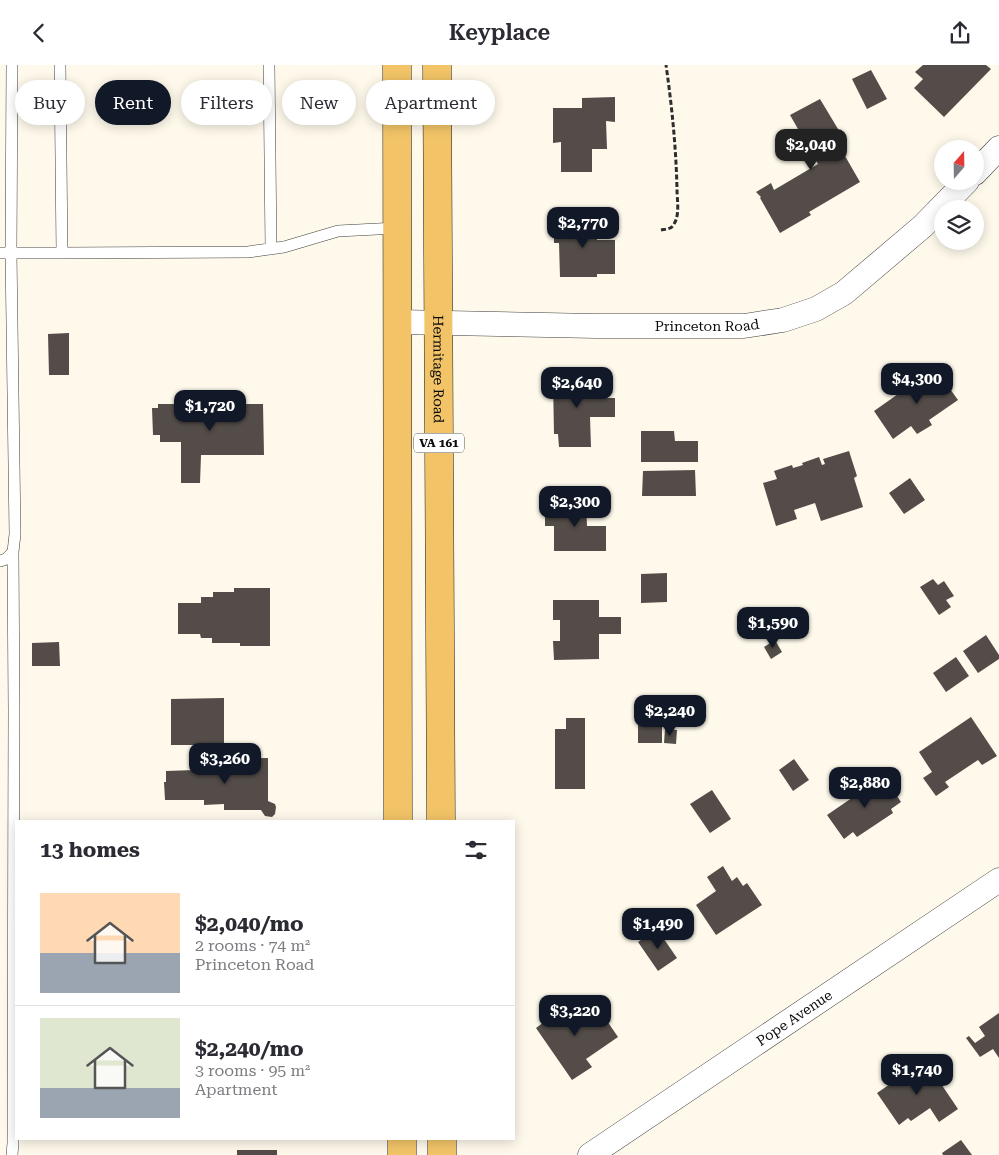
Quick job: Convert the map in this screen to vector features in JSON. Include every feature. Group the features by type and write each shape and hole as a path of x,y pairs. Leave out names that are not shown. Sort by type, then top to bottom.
{"main road":[{"name":"VA 161","path":"397,65 398,820"},
{"name":"Hermitage Road","path":"437,65 441,820"},
{"path":"402,1140 402,1155"},
{"path":"442,1140 442,1155"}],"street":[{"path":"984,164 999,148"},
{"name":"Princeton Road","path":"398,322 596,326 744,326 783,320 816,309 844,293 923,226 958,190"},
{"name":"Pope Avenue","path":"590,1155 999,880"}],"lane":[{"path":"12,65 6,253 15,534 13,552 12,1155"},
{"path":"60,65 62,253"},
{"path":"269,65 271,249"},
{"path":"6,253 248,252 284,247 338,231 397,228"},
{"path":"0,561 6,559 13,552"}],"path":[{"path":"661,229 674,226 677,207 676,155 666,65"}],"building":[{"path":"923,65 986,65 991,69 944,117 914,88 923,79 915,72"},
{"path":"871,70 887,99 867,109 852,79"},
{"path":"615,97 615,122 606,121 607,149 592,149 592,172 561,172 561,142 553,143 553,108 582,108 582,98"},
{"path":"820,99 844,139 837,142 860,182 809,212 811,215 780,233 761,197 756,192 771,183 774,190 818,164 790,115"},
{"path":"554,219 597,219 597,240 615,240 615,274 597,274 597,277 560,277 559,243 554,243"},
{"path":"69,333 69,375 49,375 48,334"},
{"path":"935,368 958,400 929,420 932,425 917,434 911,426 893,439 874,411"},
{"path":"562,371 589,372 590,398 615,398 615,417 590,417 591,447 559,447 558,434 554,434 553,380 561,380"},
{"path":"158,404 263,404 264,455 201,455 200,483 181,483 181,442 160,442 160,435 153,435 152,408 158,408"},
{"path":"641,431 674,431 675,441 698,441 698,462 641,462"},
{"path":"849,451 857,476 854,478 863,507 821,521 815,503 794,510 797,519 776,526 763,483 777,479 774,471 792,465 793,468 803,465 802,463 819,457 822,465 825,464 823,459"},
{"path":"695,470 696,496 642,496 643,471"},
{"path":"910,478 925,500 904,514 889,493"},
{"path":"554,500 586,500 587,526 606,526 606,551 554,551 554,526 545,526 545,514 554,514"},
{"path":"667,573 667,602 641,603 641,574"},
{"path":"933,579 938,585 944,581 954,596 946,600 951,607 939,615 920,587"},
{"path":"234,588 270,588 270,646 240,646 240,643 212,643 212,638 201,638 200,634 178,634 178,603 201,603 201,597 213,597 213,592 234,592"},
{"path":"553,600 599,600 599,617 621,617 621,634 599,634 599,659 554,660 553,641 560,641 560,620 553,620"},
{"path":"986,635 999,655 999,659 978,673 963,651"},
{"path":"775,640 782,652 771,659 764,647"},
{"path":"59,642 60,666 32,666 32,643"},
{"path":"956,657 969,676 946,692 933,673"},
{"path":"224,698 224,745 171,745 171,699"},
{"path":"659,700 675,701 675,720 662,719 662,743 638,743 638,719 653,719 652,703 659,702"},
{"path":"971,717 997,756 982,765 978,760 945,782 949,787 936,796 923,778 932,772 919,752"},
{"path":"566,718 585,718 585,789 555,789 555,729 566,729"},
{"path":"665,729 677,730 676,744 664,743"},
{"path":"268,758 268,801 275,804 276,807 275,814 272,817 265,816 261,810 224,810 224,804 204,805 204,800 165,800 164,782 166,782 166,771 215,767 215,759"},
{"path":"794,759 809,780 793,791 779,770"},
{"path":"884,776 901,802 891,809 893,813 857,837 853,832 844,839 827,815"},
{"path":"712,790 731,819 710,833 690,804"},
{"path":"723,866 732,881 737,877 743,886 747,883 762,905 716,935 696,905 716,891 707,877"},
{"path":"657,929 677,958 658,971 638,942"},
{"path":"573,999 579,1008 585,1004 598,1023 605,1018 618,1037 586,1059 592,1067 572,1080 536,1028 544,1022 542,1020"},
{"path":"999,1013 999,1058 993,1049 980,1057 966,1038 969,1036 975,1043 985,1036 979,1027"},
{"path":"925,1060 958,1109 939,1122 930,1108 911,1121 908,1118 899,1125 877,1093"},
{"path":"961,1140 972,1155 943,1155 942,1153"},
{"path":"237,1150 277,1150 277,1155 237,1155"}]}
